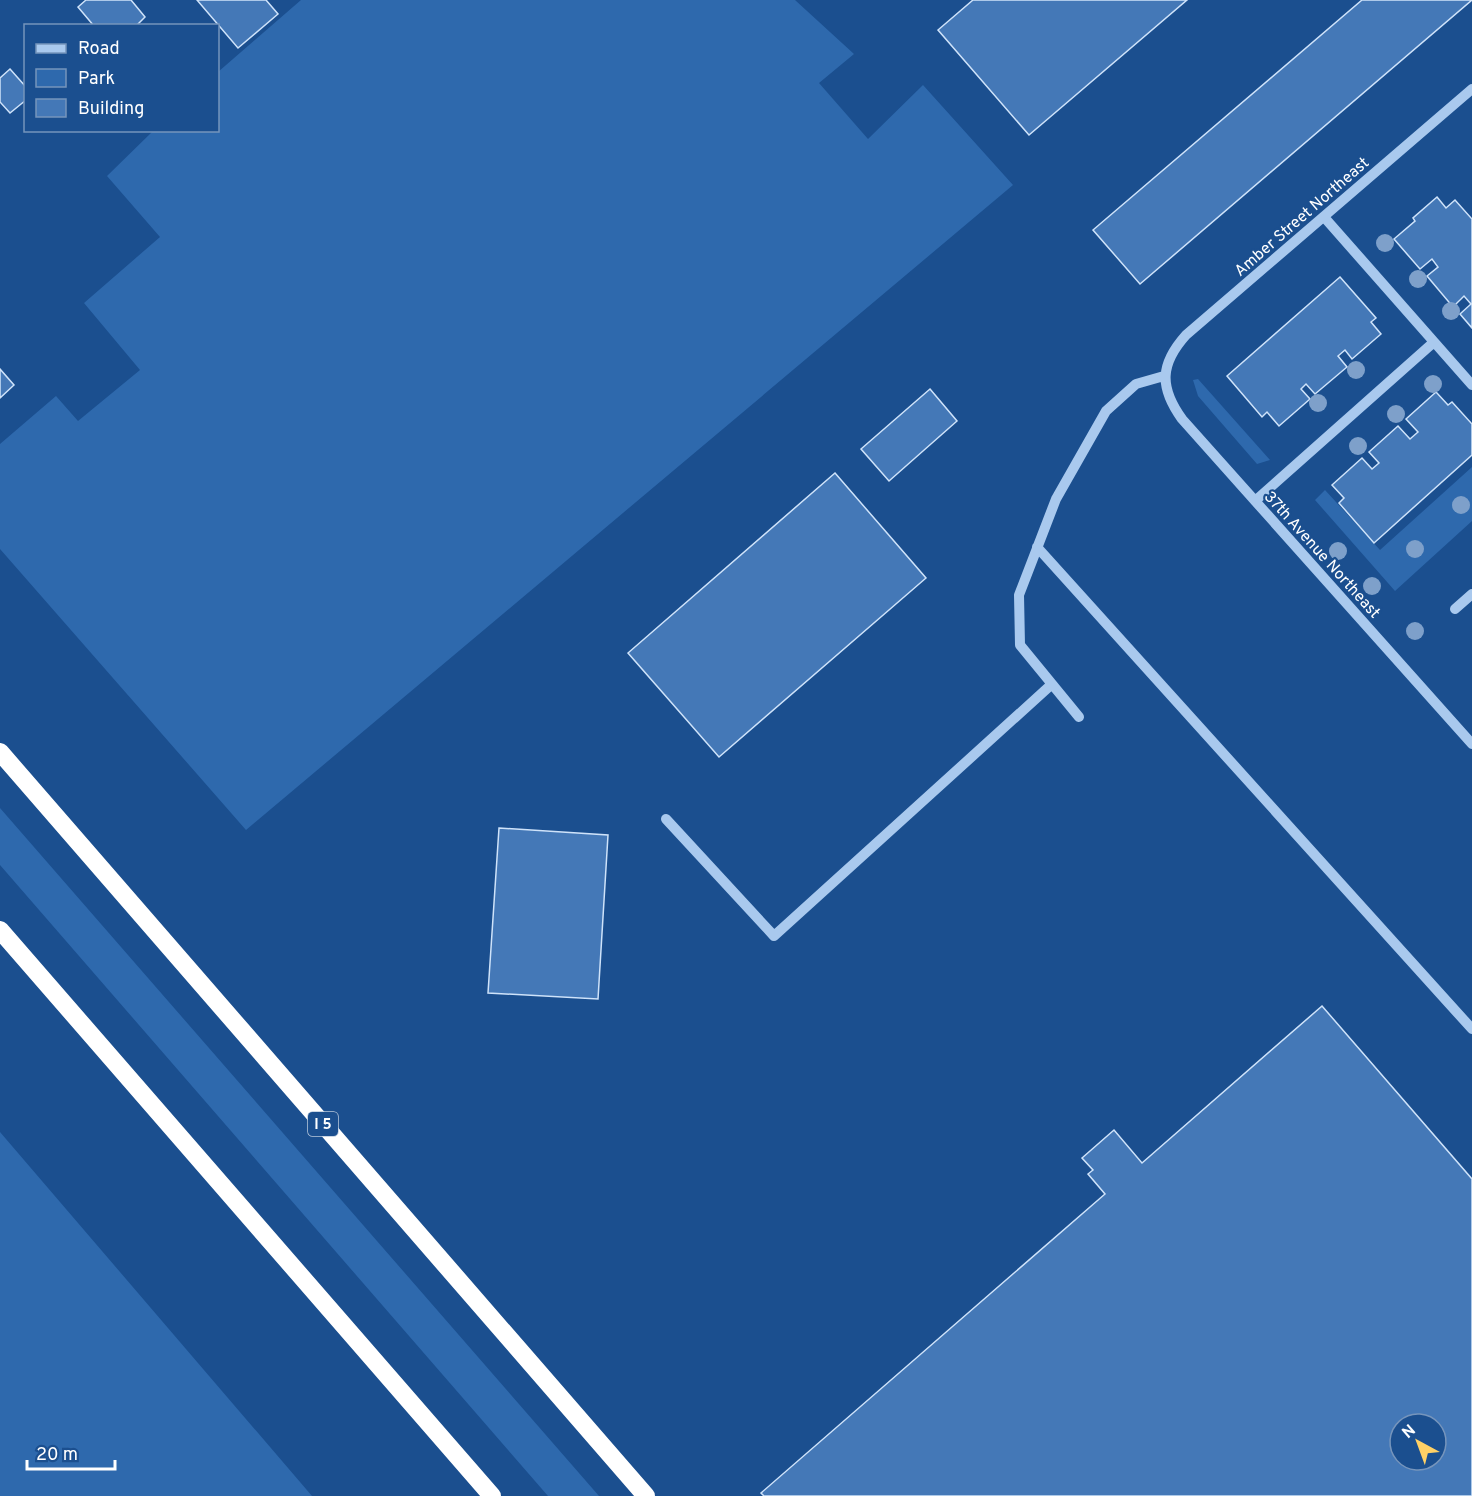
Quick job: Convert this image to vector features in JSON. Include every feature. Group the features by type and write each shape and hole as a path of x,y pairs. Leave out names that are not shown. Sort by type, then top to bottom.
{"highway":[{"name":"I 5","path":"0,752 646,1496"},
{"path":"0,930 492,1496"}],"street":[{"name":"Amber Street Northeast","path":"1164,376 1173,350 1186,335 1472,89"},
{"path":"1324,217 1472,385"},
{"path":"1255,501 1434,342"},
{"path":"1079,717 1020,645 1019,595 1056,499 1106,411 1136,384 1164,376"},
{"name":"37th Avenue Northeast","path":"1164,376 1173,406 1182,419 1472,744"},
{"path":"1037,547 1472,1029"},
{"path":"1455,609 1472,594"},
{"path":"666,819 774,936 1052,684"}],"green space":[{"path":"301,0 795,0 854,54 819,83 868,139 923,85 1013,185 246,830 0,549 0,444 56,396 78,421 140,370 84,303 160,237 107,176 152,132 219,132 219,71"},
{"path":"1198,379 1270,460 1257,464 1198,396 1193,380"},
{"path":"1472,467 1472,521 1395,591 1315,500 1325,490 1380,550"},
{"path":"0,808 599,1496 548,1496 0,865"},
{"path":"0,1132 312,1496 0,1496"}],"building":[{"path":"86,0 131,0 145,17 138,24 92,24 78,7"},
{"path":"197,0 266,0 278,14 238,48"},
{"path":"973,0 1187,0 1029,135 938,30"},
{"path":"1362,0 1472,0 1140,284 1093,230"},
{"path":"10,69 24,85 24,102 10,113 0,102 0,78"},
{"path":"1437,197 1446,208 1455,200 1472,219 1472,328 1460,314 1471,304 1464,296 1453,307 1427,276 1438,267 1432,259 1420,269 1394,239"},
{"path":"1340,277 1376,318 1371,322 1381,334 1352,359 1345,350 1338,356 1347,367 1315,394 1306,384 1301,389 1310,399 1279,426 1267,412 1262,417 1227,376"},
{"path":"0,369 14,385 0,398"},
{"path":"930,389 957,421 889,481 861,449"},
{"path":"1436,392 1448,405 1452,402 1472,424 1472,455 1374,543 1339,503 1344,498 1332,485 1362,458 1372,469 1379,463 1369,452 1398,426 1410,439 1418,432 1406,419"},
{"path":"835,473 926,578 719,757 628,653"},
{"path":"499,828 608,835 598,999 488,993"},
{"path":"1322,1006 1472,1179 1472,1496 764,1496 761,1493 1105,1194 1088,1174 1093,1170 1082,1158 1114,1130 1142,1163"}]}
